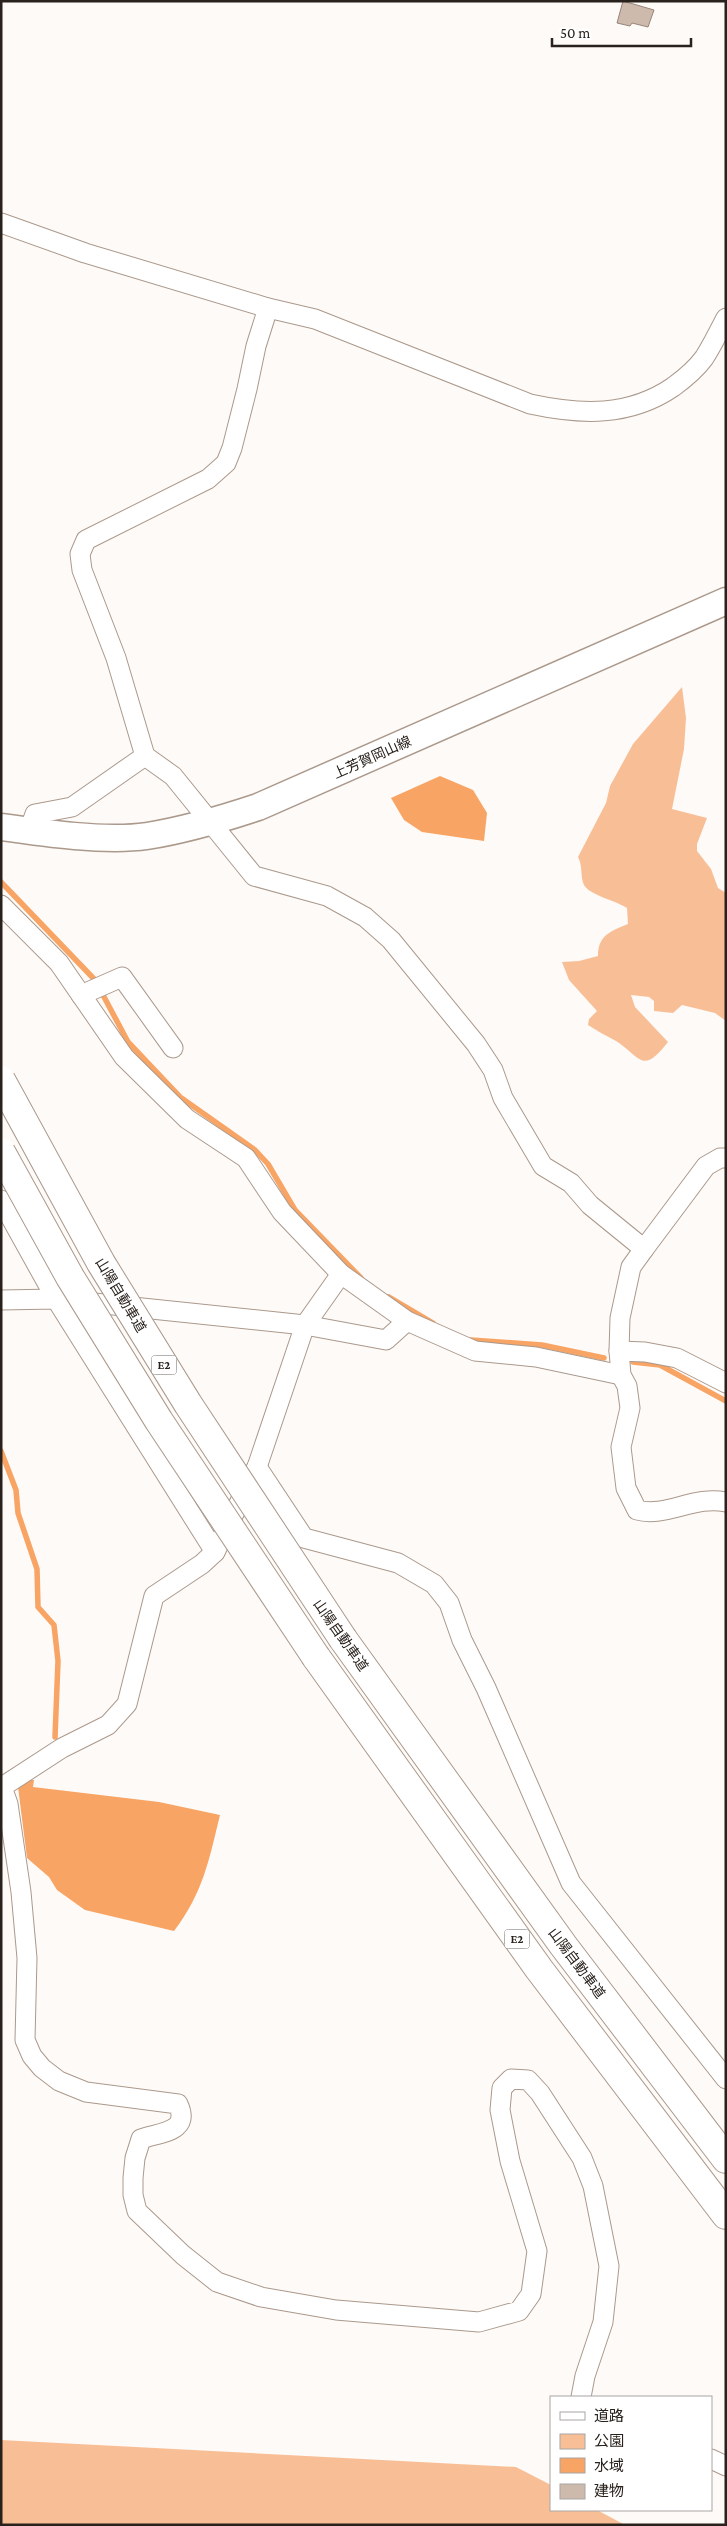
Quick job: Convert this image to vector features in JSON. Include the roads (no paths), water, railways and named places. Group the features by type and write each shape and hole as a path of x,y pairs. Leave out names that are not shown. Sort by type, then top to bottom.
{"highway":[{"name":"山陽自動車道","path":"1,1080 106,1271 235,1477 343,1639 563,1944 726,2159"},
{"name":"E2","path":"1,1152 70,1278 159,1420 316,1657 533,1961 726,2215"}],"main road":[{"name":"上芳賀岡山線","path":"1,827 87,837 145,836 209,823 258,807 726,601"}],"street":[{"path":"1,223 85,253 268,308 315,319 530,404 573,412 621,410 660,396 682,380 703,360 726,318"},
{"path":"268,308 256,346 232,448 226,463 208,479 86,540 80,554 82,570 116,658 145,756 173,776 209,823 254,876 327,896 365,917 391,940 493,1070 503,1098 543,1166 571,1183 590,1205 644,1249"},
{"path":"28,831 35,814 72,807 145,756"},
{"path":"1,905 59,963 124,1057 187,1119 246,1158 282,1212 341,1274 407,1321 475,1351 536,1357 620,1375"},
{"path":"81,995 122,977 173,1048"},
{"path":"726,1158 720,1158 706,1166 631,1266 620,1318 619,1351 620,1375 627,1386 630,1408 621,1447 626,1488 637,1510 651,1514 681,1504 714,1500 726,1502"},
{"path":"1,1200 56,1299 215,1552"},
{"path":"341,1274 305,1325 257,1467 215,1552 202,1564 154,1596 127,1704 108,1725 62,1748 2,1787 8,1804 21,1892 27,1958 25,2040 32,2056 42,2068 59,2080 86,2092 178,2104 183,2114 181,2122 175,2129 141,2139 135,2158 132,2195 137,2212 183,2255 217,2282 261,2297 336,2310 479,2322 519,2311 531,2294 537,2251 510,2161 500,2110 502,2088 511,2079 528,2080 540,2093 582,2158 593,2186 609,2266 603,2322 585,2376 581,2396"},
{"path":"1,1300 56,1299 305,1325 386,1340 407,1321"},
{"path":"619,1351 645,1352 677,1358 726,1383"},
{"path":"257,1467 304,1538 398,1563 434,1584 449,1603 462,1640 486,1688 570,1883 726,2079"},
{"path":"712,2459 726,2466"}],"water":[{"path":"440,776 473,790 487,813 484,841 422,832 404,820 391,798"},
{"path":"25,1780 34,1780 33,1787 159,1802 220,1815 204,1876 192,1903 174,1931 85,1910 57,1890 49,1877 27,1858 18,1787"}],"waterway":[{"path":"1,882 96,981"},
{"path":"103,995 128,1042 180,1097 255,1150 268,1164 295,1210 361,1278"},
{"path":"389,1297 433,1323"},
{"path":"471,1340 542,1345 604,1358"},
{"path":"633,1362 660,1365 726,1401"},
{"path":"1,1451 16,1490 18,1513 37,1569 38,1607 54,1625 58,1661 55,1737"}]}
